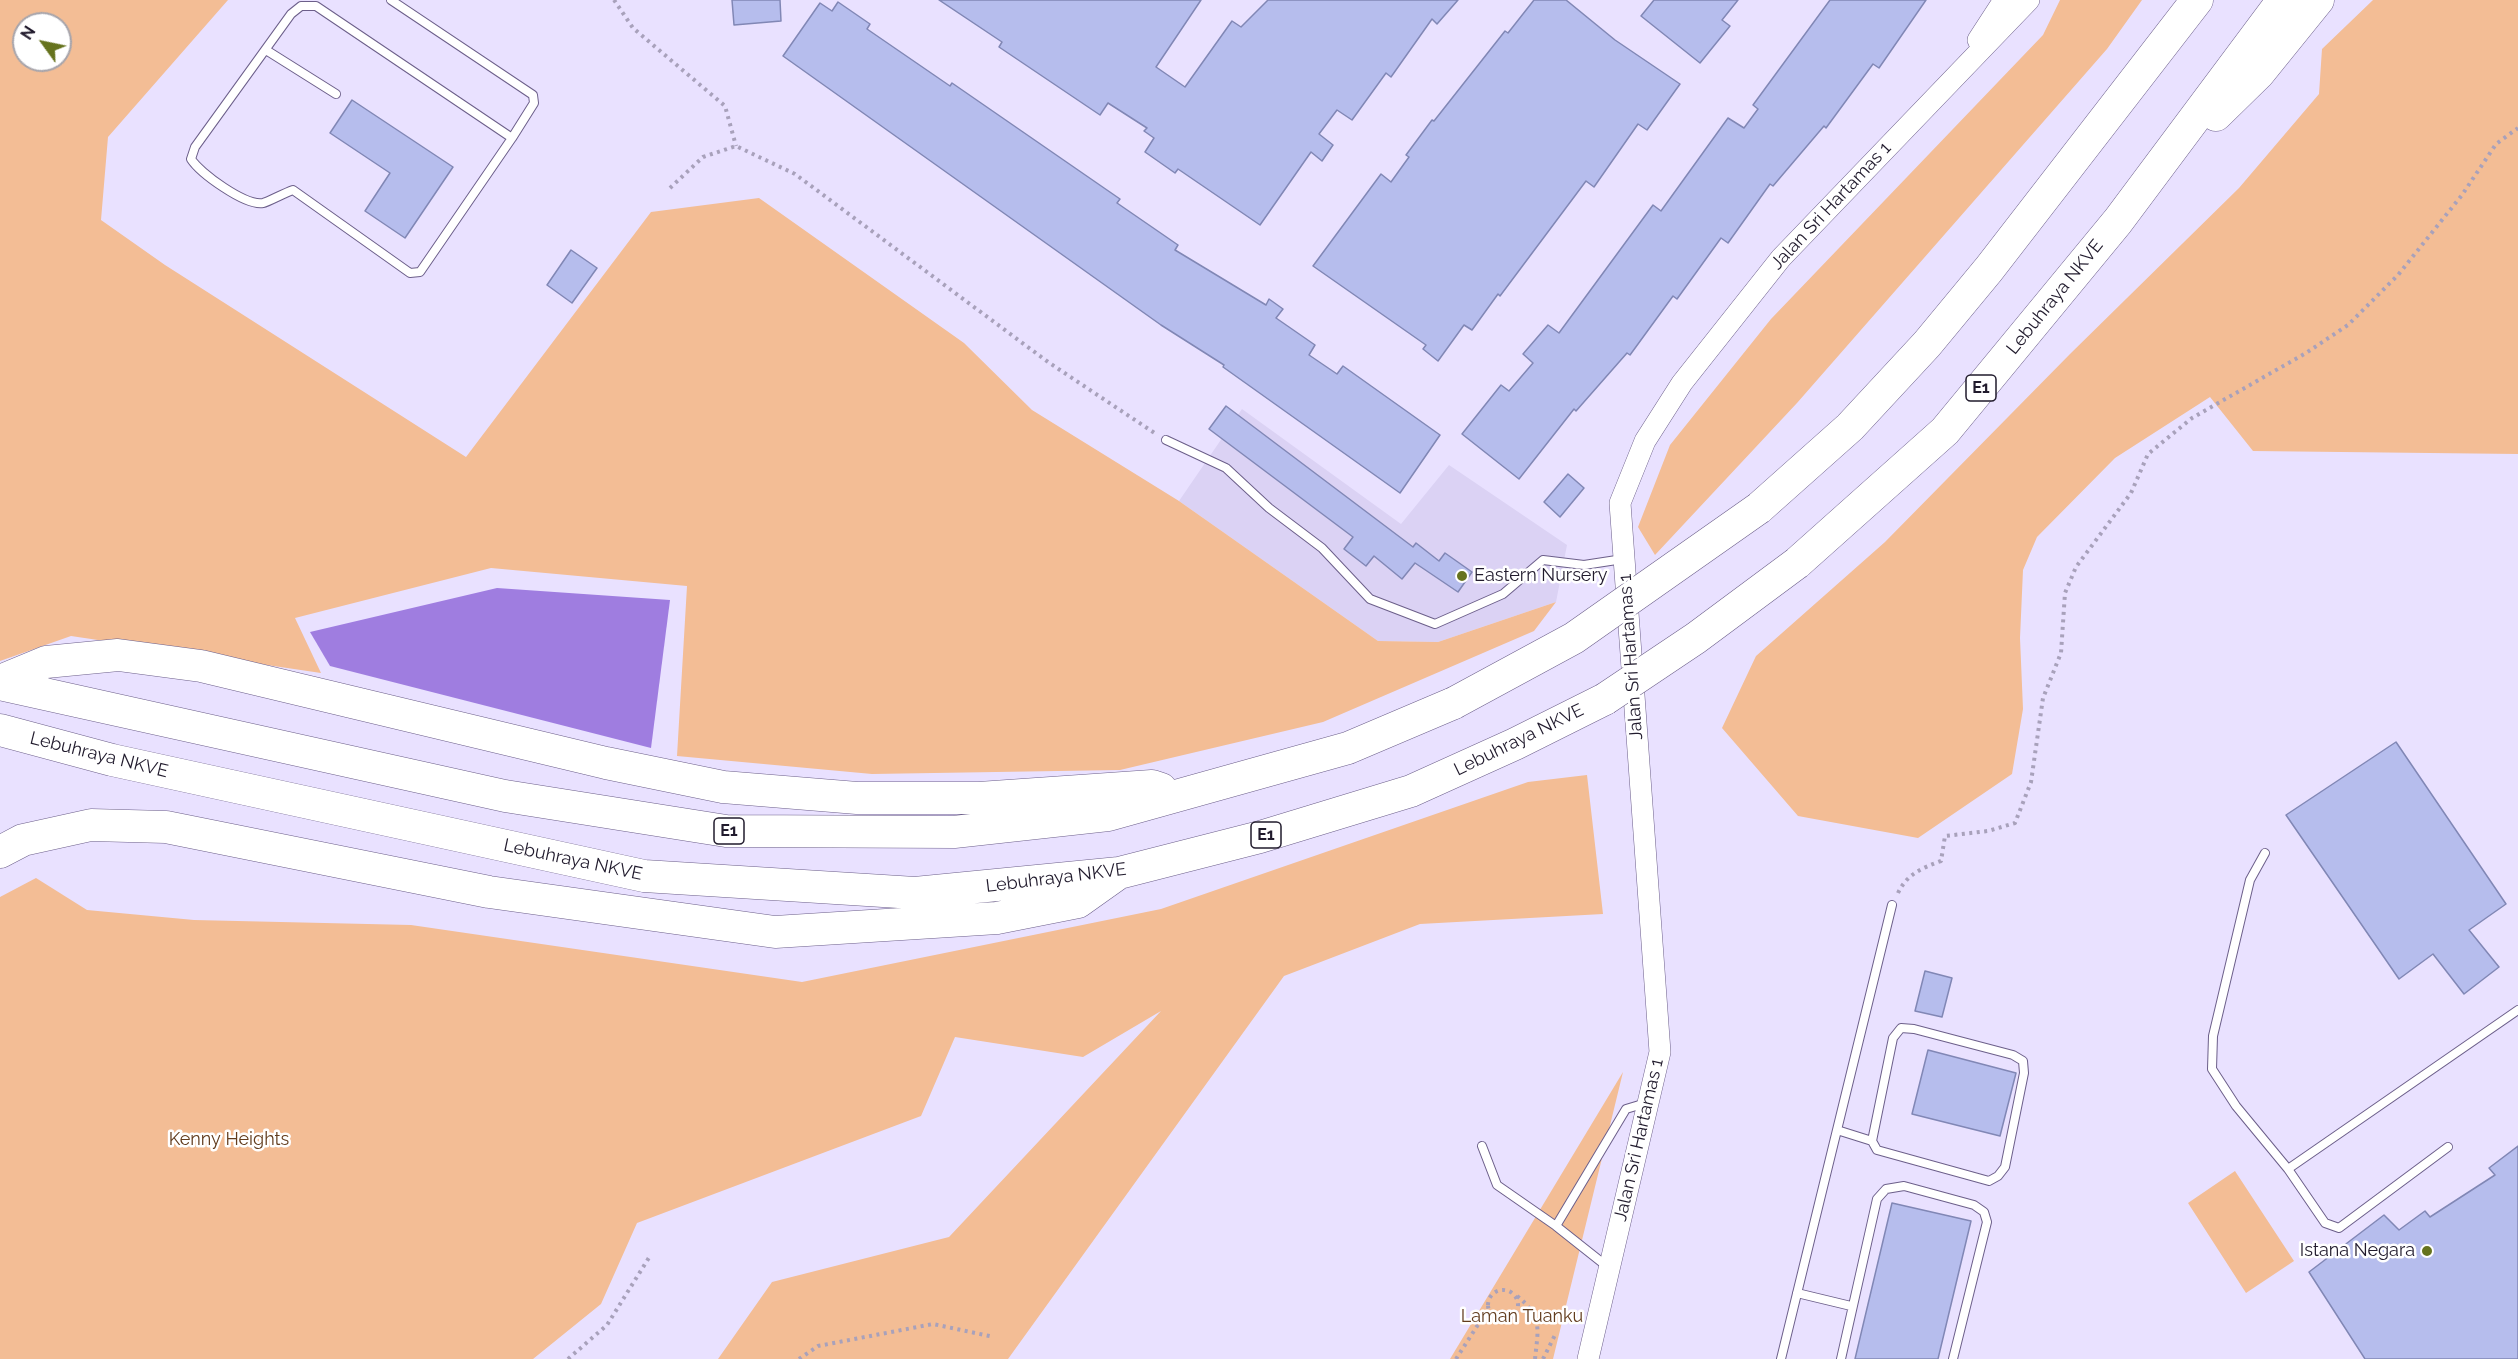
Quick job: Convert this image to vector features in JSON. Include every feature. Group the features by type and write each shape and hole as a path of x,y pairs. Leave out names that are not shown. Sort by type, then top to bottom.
{"highway":[{"path":"2082,148 2179,0"},
{"name":"E1","path":"0,682 505,796 726,831 954,832 1108,815 1348,748 1454,703 1574,638 1759,508 1850,427 1927,344 1989,269 2197,0"},
{"path":"2141,190 2283,0"},
{"path":"2141,190 2259,73 2318,0"},
{"name":"Lebuhraya NKVE","path":"0,730 112,760 644,876 915,893 1119,873 1260,837 1411,791 1515,744 1605,699 1696,638 1797,563 1945,431 2141,190"},
{"path":"0,682 46,662 118,655 201,666 606,763 723,787 857,798 979,798 1152,786 1178,795"},
{"path":"0,852 24,840 91,825 166,827 489,892 775,932 997,918 1078,902 1119,873"}],"street":[{"name":"Jalan Sri Hartamas 1","path":"1960,69 2004,0"},
{"name":"Jalan Sri Hartamas 1","path":"1588,1359 1660,1052 1620,503 1645,441 1682,383 1781,258 1960,69 2029,0"}],"lane":[{"path":"391,0 533,95 534,103 512,138 429,263 420,272 410,273 293,190 276,195 263,203 248,201 198,171 191,159 195,147 291,14 301,6 316,6 512,138"},
{"path":"266,50 336,94"},
{"path":"1166,440 1226,468 1269,508 1322,548 1370,599 1434,624 1503,594 1543,560 1584,565 1623,559"},
{"path":"2265,853 2250,880 2213,1036 2212,1069 2236,1106 2288,1169 2325,1223 2339,1228 2448,1147"},
{"path":"1780,1359 1893,905"},
{"path":"2288,1169 2518,1010"},
{"path":"1837,1130 1872,1141 1877,1150 1989,1181 1998,1176 2005,1167 2024,1073 2023,1061 2013,1055 1914,1029 1901,1028 1893,1038 1872,1141"},
{"path":"1556,1226 1626,1109 1648,1102"},
{"path":"1482,1146 1497,1185 1556,1226 1609,1269"},
{"path":"1841,1359 1851,1306 1877,1199 1886,1189 1904,1186 1974,1205 1984,1212 1987,1222 1953,1359"},
{"path":"1797,1293 1851,1306"}],"path":[{"path":"615,0 633,28 725,106 736,146"},
{"path":"1893,905 1904,881 1920,868 1941,861 1945,836 1988,831 2015,823 2031,782 2043,698 2061,653 2065,593 2076,567 2131,493 2148,454 2192,418 2307,353 2348,325 2398,274 2462,195 2496,144 2518,128"},
{"path":"670,188 703,157 736,146 795,174 1048,362 1166,440"},
{"path":"568,1359 607,1325 650,1256"},
{"path":"1456,1359 1488,1309 1489,1299 1495,1292 1506,1290 1532,1308 1539,1326 1535,1359"},
{"path":"1488,1309 1498,1320 1513,1317 1518,1309 1514,1294"},
{"path":"799,1359 818,1346 933,1324 994,1338"},
{"path":"1543,1359 1556,1335"}],"shaded area":[{"path":"1242,409 1401,524 1449,465 1567,545 1556,602 1438,642 1378,641 1179,501"},
{"path":"497,588 670,600 651,748 330,666 310,632"}],"green space":[{"path":"0,0 228,0 108,137 101,220 165,265 466,457 651,212 759,198 964,343 1032,410 1179,501 1378,641 1438,642 1556,602 1534,631 1323,722 1120,770 872,774 677,756 687,586 491,568 295,618 321,673 71,636 0,661"},
{"path":"2060,0 2142,0 2107,49 1797,403 1655,555 1638,527 1670,445 1771,319 2043,35"},
{"path":"2373,0 2518,0 2518,454 2253,451 2210,397 2115,458 2037,537 2023,570 2020,638 2023,709 2012,774 1918,838 1798,816 1722,728 1756,656 1885,542 2070,354 2239,188 2319,94 2322,49"},
{"name":"Kenny Heights","path":"1587,775 1603,914 1420,924 1284,976 1008,1359 718,1359 772,1282 949,1237 1161,1011 1083,1057 955,1037 921,1116 637,1223 601,1304 533,1359 0,1359 0,897 36,878 87,910 194,920 411,925 802,982 1161,909 1528,782"},
{"name":"Laman Tuanku","path":"1623,1072 1553,1359 1450,1359"},
{"path":"2235,1171 2294,1261 2246,1293 2188,1203"}],"building":[{"path":"732,0 780,0 781,21 734,25"},
{"path":"939,0 1201,0 1156,67 1185,87 1232,21 1241,27 1268,0 1458,0 1437,24 1432,19 1391,77 1386,73 1352,120 1337,110 1319,134 1333,145 1322,161 1311,152 1260,225 1178,169 1175,173 1145,152 1154,138 1144,131 1147,128 1108,103 1100,115 999,47 1002,42"},
{"path":"1534,0 1566,0 1615,40 1680,84 1647,130 1638,124 1594,187 1586,181 1500,296 1498,294 1472,330 1464,325 1438,361 1423,349 1426,345 1313,266 1381,174 1391,182 1409,157 1406,155 1432,120 1434,121 1505,31 1508,33"},
{"path":"1654,0 1738,0 1722,20 1730,26 1700,63 1641,16"},
{"path":"1830,0 1926,0 1879,68 1873,64 1826,128 1824,126 1773,186 1770,184 1728,243 1721,238 1677,299 1673,296 1630,355 1627,353 1576,411 1574,409 1519,479 1462,434 1501,385 1509,391 1533,363 1523,354 1548,325 1559,333 1653,205 1661,211 1728,118 1744,128 1758,109 1753,105"},
{"path":"838,2 870,24 867,29 950,86 952,83 1120,199 1117,203 1178,245 1175,250 1266,305 1269,299 1283,309 1276,318 1315,345 1309,355 1337,374 1343,366 1440,435 1400,493 1223,367 1224,365 1161,325 783,56 820,3 832,11"},
{"path":"352,100 453,167 405,238 365,211 390,173 330,133"},
{"path":"571,250 597,268 572,303 547,285"},
{"path":"1226,406 1413,547 1416,543 1439,561 1445,553 1472,572 1458,592 1415,563 1402,579 1374,556 1366,566 1344,549 1353,537 1209,429"},
{"path":"1568,474 1584,488 1560,517 1544,502"},
{"path":"2396,742 2506,904 2469,930 2499,967 2464,994 2433,954 2399,979 2286,815"},
{"path":"1925,971 1952,978 1942,1017 1915,1011"},
{"path":"1928,1050 2016,1073 2000,1136 1912,1114"},
{"name":"Istana Negara","path":"2518,1146 2518,1359 2365,1359 2309,1272 2384,1215 2399,1230 2425,1211 2430,1217 2495,1175 2489,1168"},
{"path":"1892,1203 1971,1221 1938,1359 1855,1359"}],"place":[{"name":"Eastern Nursery","path":"1462,576"},
{"name":"Istana Negara","path":"2427,1251"}]}
